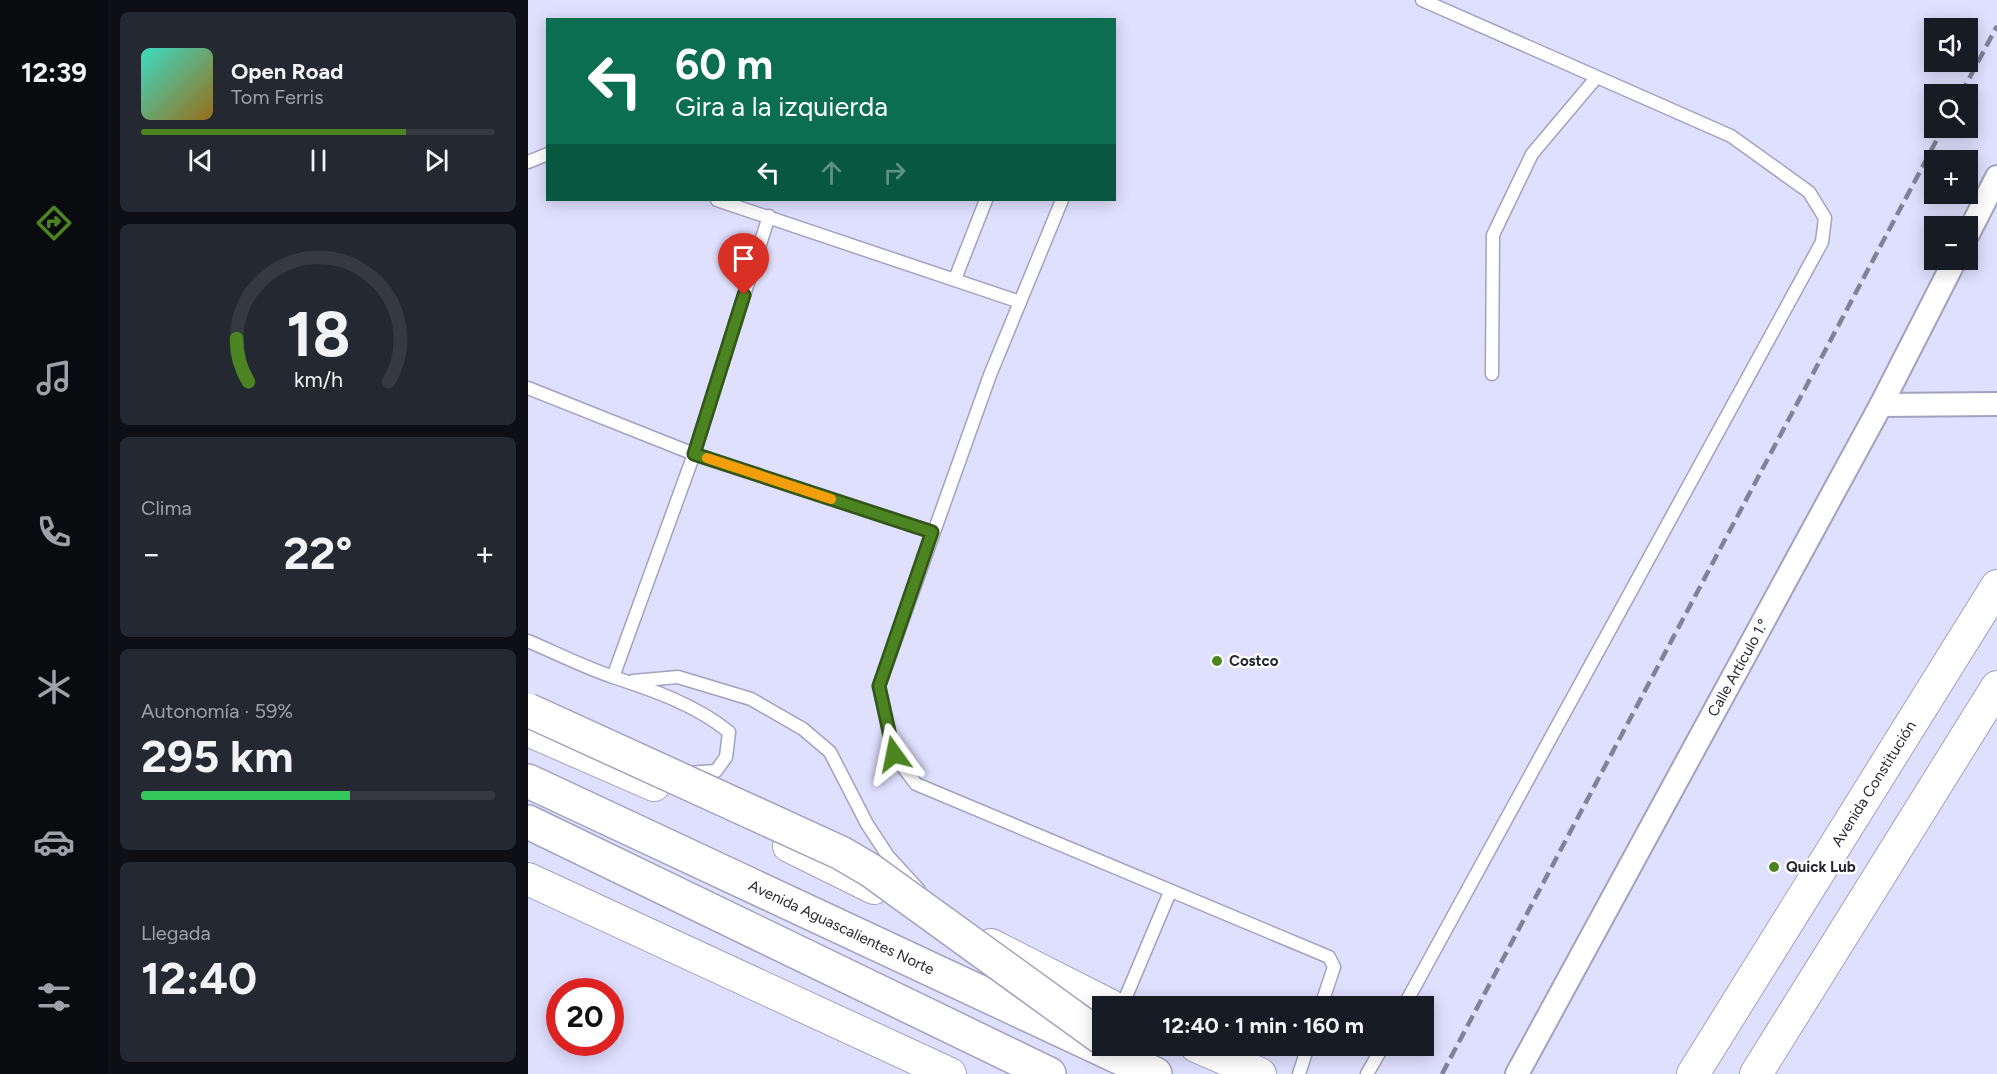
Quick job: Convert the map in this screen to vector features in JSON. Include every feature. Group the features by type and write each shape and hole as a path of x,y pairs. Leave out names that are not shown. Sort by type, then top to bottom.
{"main road":[{"name":"Avenida Constitución","path":"1693,1074 1997,586"},
{"path":"1756,1074 1997,687"},
{"path":"528,710 841,853 870,870 1092,1031"},
{"path":"528,730 740,822 1092,996"},
{"name":"Avenida Aguascalientes Norte","path":"530,782 1149,1071"},
{"path":"528,822 1049,1074"},
{"path":"528,879 950,1074"},
{"path":"1127,1056 1149,1071"},
{"path":"1218,1056 1251,1072"}],"street":[{"path":"1977,216 1997,177"},
{"name":"Calle Artículo 1.º","path":"1517,1074 1881,405 1950,270"},
{"path":"1881,405 1997,404"}],"lane":[{"path":"1409,996 1822,242 1825,218 1809,192 1731,136 1422,0"},
{"path":"1492,374 1493,235 1532,154 1596,78"},
{"path":"528,162 546,155"},
{"path":"720,201 1020,302"},
{"path":"955,279 986,201"},
{"path":"1062,201 1020,302 932,532 879,686 894,754 916,784 1329,957 1334,967 1324,996"},
{"path":"613,677 694,454 769,216"},
{"path":"528,388 694,454 932,532"},
{"path":"528,641 613,677 633,681 709,716 729,732 726,757 716,771 634,776"},
{"path":"633,681 678,677 751,699 803,729 830,752 867,824 888,856 922,893 964,932"},
{"path":"1126,996 1170,892"},
{"path":"1299,1074 1305,1056"},
{"path":"1367,1074 1377,1056"}],"railway":[{"path":"1966,84 1997,26"},
{"path":"1442,1074 1938,138"}],"slow traffic":[{"path":"707,458 831,499"}],"place":[{"name":"Costco","path":"1217,661"},
{"name":"Quick Lub","path":"1774,867"}],"route":[{"path":"744,295 694,454 932,532 879,686 894,754"}]}
